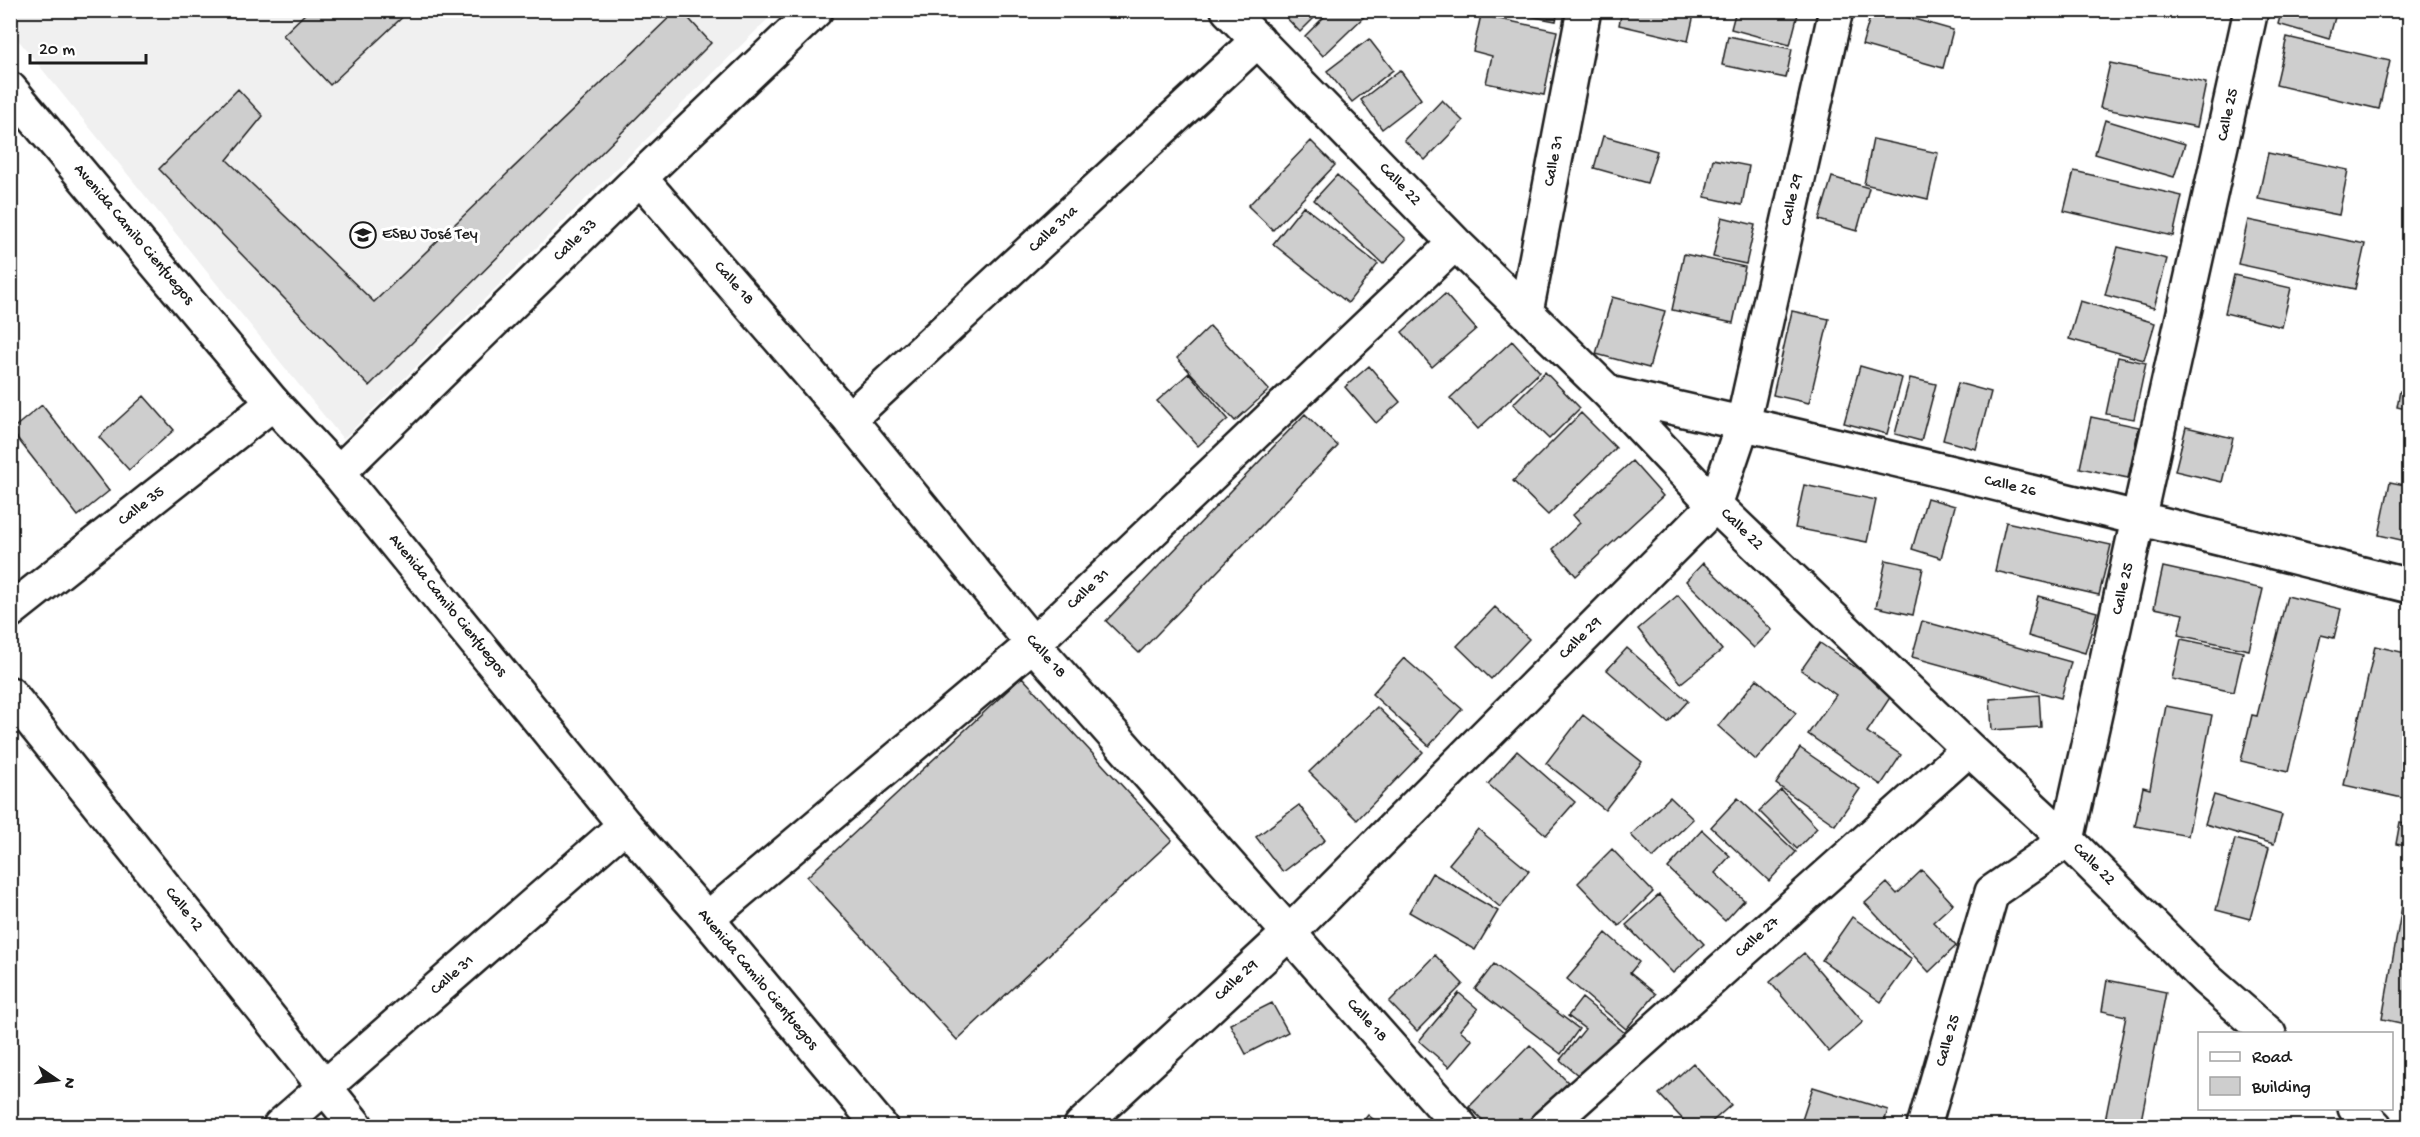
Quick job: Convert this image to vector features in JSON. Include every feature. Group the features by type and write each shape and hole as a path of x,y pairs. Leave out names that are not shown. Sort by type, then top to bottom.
{"street":[{"name":"Calle 33","path":"338,473 816,10"},
{"name":"Calle 22","path":"1228,10 1455,243 1609,393 1715,505 2067,840 2206,979 2267,1032"},
{"name":"Calle 31","path":"1526,312 1584,10"},
{"name":"Calle 29","path":"1081,1126 1288,934 1715,505 1743,423 1836,10"},
{"name":"Calle 25","path":"1924,1126 1992,892 2067,840 2252,10"},
{"name":"Calle 31a","path":"849,419 1258,40"},
{"name":"Avenida Camilo Cienfuegos","path":"10,89 273,403 338,473 625,825 707,919 880,1126"},
{"name":"Calle 18","path":"640,178 849,419 1033,644 1460,1126"},
{"name":"Calle 31","path":"707,919 1033,644 1455,243"},
{"name":"Calle 26","path":"1609,393 2140,518 2409,586"},
{"name":"Calle 35","path":"10,611 273,403"},
{"name":"Calle 12","path":"10,694 324,1089 356,1126"},
{"name":"Calle 27","path":"1547,1126 1969,749"},
{"name":"Calle 31","path":"280,1126 625,825"},
{"path":"2357,1110 2375,1126"}],"shaded area":[{"name":"ESBU José Tey","path":"10,11 776,11 343,439 11,31"}],"building":[{"path":"309,10 410,10 330,85 283,35"},
{"path":"677,10 681,10 711,43 369,386 159,169 238,89 263,116 227,160 374,302"},
{"path":"1279,10 1322,10 1300,32"},
{"path":"1331,10 1371,10 1323,56 1305,36"},
{"path":"1513,10 1558,10 1556,21 1513,13"},
{"path":"1622,10 1695,10 1688,41 1619,25"},
{"path":"1736,10 1799,10 1790,45 1731,29"},
{"path":"1872,10 1882,10 1953,30 1943,68 1862,45"},
{"path":"2282,10 2337,10 2329,39 2278,24"},
{"path":"1481,15 1557,31 1544,95 1486,83 1492,56 1473,51"},
{"path":"1728,36 1792,49 1786,78 1722,65"},
{"path":"2287,37 2390,61 2379,109 2276,85"},
{"path":"1369,39 1393,70 1352,102 1327,71"},
{"path":"2110,63 2206,83 2197,127 2100,108"},
{"path":"1400,70 1421,99 1382,129 1361,100"},
{"path":"1442,100 1463,121 1425,160 1404,140"},
{"path":"2105,120 2185,144 2174,177 2095,154"},
{"path":"1603,136 1657,151 1647,183 1594,168"},
{"path":"1873,139 1938,153 1928,199 1864,184"},
{"path":"1311,141 1335,165 1273,230 1248,206"},
{"path":"2268,153 2348,170 2339,215 2258,199"},
{"path":"1713,159 1749,166 1742,205 1705,197"},
{"path":"2074,171 2182,196 2173,236 2064,211"},
{"path":"1337,175 1406,239 1383,264 1314,200"},
{"path":"1832,177 1869,188 1857,231 1819,220"},
{"path":"1303,206 1378,264 1348,303 1273,244"},
{"path":"1722,217 1755,225 1746,264 1713,257"},
{"path":"2248,220 2365,244 2355,289 2238,264"},
{"path":"2118,247 2167,259 2154,308 2105,295"},
{"path":"1684,254 1745,267 1733,323 1672,310"},
{"path":"2234,275 2291,288 2282,327 2225,313"},
{"path":"1445,294 1476,329 1432,367 1402,332"},
{"path":"1612,297 1665,311 1649,368 1596,354"},
{"path":"2080,301 2155,323 2144,360 2069,339"},
{"path":"1792,311 1829,319 1809,403 1773,395"},
{"path":"1210,326 1269,390 1235,421 1177,358"},
{"path":"1512,341 1540,372 1478,429 1450,398"},
{"path":"2118,357 2146,363 2134,419 2106,414"},
{"path":"1369,366 1400,402 1376,423 1345,387"},
{"path":"1860,366 1902,378 1887,434 1844,423"},
{"path":"1545,372 1580,408 1549,439 1513,404"},
{"path":"1189,373 1228,419 1198,446 1157,401"},
{"path":"1910,378 1936,384 1921,441 1895,434"},
{"path":"1958,383 1991,392 1976,449 1943,440"},
{"path":"2400,391 2410,393 2410,410 2397,407"},
{"path":"144,396 174,430 129,470 99,437"},
{"path":"42,405 109,491 78,516 11,430"},
{"path":"1581,413 1616,448 1548,515 1513,481"},
{"path":"1305,414 1338,446 1139,653 1106,621"},
{"path":"2091,417 2139,427 2128,478 2080,468"},
{"path":"2186,427 2233,438 2222,482 2175,471"},
{"path":"1632,461 1663,496 1576,576 1553,549 1580,523 1573,515"},
{"path":"2390,482 2410,486 2410,542 2379,535"},
{"path":"1804,485 1876,500 1867,542 1795,528"},
{"path":"1927,498 1955,506 1941,558 1912,549"},
{"path":"2006,522 2111,545 2099,595 1995,571"},
{"path":"1886,560 1923,568 1913,615 1876,607"},
{"path":"1703,563 1772,630 1754,648 1686,581"},
{"path":"2163,567 2263,589 2249,650 2178,635 2183,614 2154,608"},
{"path":"1678,595 1722,650 1681,683 1638,629"},
{"path":"2038,596 2097,612 2085,653 2028,636"},
{"path":"2287,596 2341,609 2334,638 2321,635 2288,772 2241,761 2252,715 2257,716"},
{"path":"1495,607 1529,639 1491,679 1457,646"},
{"path":"1922,621 2071,662 2061,698 1912,657"},
{"path":"2181,639 2243,652 2234,692 2172,679"},
{"path":"1820,643 1893,693 1867,732 1901,755 1881,785 1808,734 1836,695 1801,670"},
{"path":"2375,646 2410,654 2410,790 2407,799 2344,785"},
{"path":"1627,648 1688,701 1668,723 1607,670"},
{"path":"1404,658 1462,709 1429,746 1372,694"},
{"path":"1022,677 1172,840 957,1040 807,877"},
{"path":"1757,679 1796,713 1756,760 1718,726"},
{"path":"2039,695 2041,727 1992,730 1990,699"},
{"path":"2166,706 2212,715 2188,836 2135,826 2143,787 2150,789"},
{"path":"1377,707 1423,752 1357,820 1309,772"},
{"path":"1583,715 1642,762 1605,810 1546,763"},
{"path":"1800,748 1860,789 1835,825 1776,784"},
{"path":"1517,751 1575,802 1546,835 1488,784"},
{"path":"1781,790 1817,828 1797,849 1759,811"},
{"path":"2214,795 2282,815 2274,844 2205,824"},
{"path":"1670,797 1693,819 1653,858 1631,835"},
{"path":"1738,798 1796,852 1769,881 1711,827"},
{"path":"1299,805 1325,840 1283,872 1256,837"},
{"path":"2400,822 2410,824 2410,847 2396,844"},
{"path":"1478,829 1529,871 1500,907 1449,864"},
{"path":"1702,830 1730,856 1715,873 1744,900 1725,921 1668,868"},
{"path":"2235,839 2269,848 2250,919 2216,910"},
{"path":"1612,849 1653,892 1619,926 1578,883"},
{"path":"1922,870 1953,904 1933,922 1956,946 1929,972 1865,903 1887,883 1897,894"},
{"path":"1432,873 1498,911 1475,950 1409,912"},
{"path":"1659,895 1704,944 1673,973 1626,925"},
{"path":"2403,901 2410,902 2410,1025 2382,1019"},
{"path":"1852,917 1912,959 1881,1002 1822,960"},
{"path":"1606,933 1639,962 1630,973 1656,994 1626,1029 1567,979"},
{"path":"1804,953 1863,1022 1829,1052 1770,982"},
{"path":"1435,955 1463,984 1417,1031 1389,1002"},
{"path":"1494,964 1579,1029 1561,1054 1475,989"},
{"path":"2107,980 2166,992 2140,1126 2104,1126 2126,1016 2102,1011"},
{"path":"1459,993 1478,1009 1460,1030 1472,1040 1449,1067 1419,1041"},
{"path":"1582,998 1625,1033 1586,1082 1560,1060 1585,1029 1568,1016"},
{"path":"1272,1003 1288,1032 1246,1054 1230,1024"},
{"path":"1530,1045 1573,1087 1534,1126 1489,1126 1469,1107"},
{"path":"1693,1063 1731,1105 1707,1126 1689,1126 1659,1094"},
{"path":"1813,1087 1888,1110 1883,1126 1800,1126"},
{"path":"1368,1115 1382,1126 1359,1126"}],"place":[{"name":"ESBU José Tey","path":"363,235"}]}
